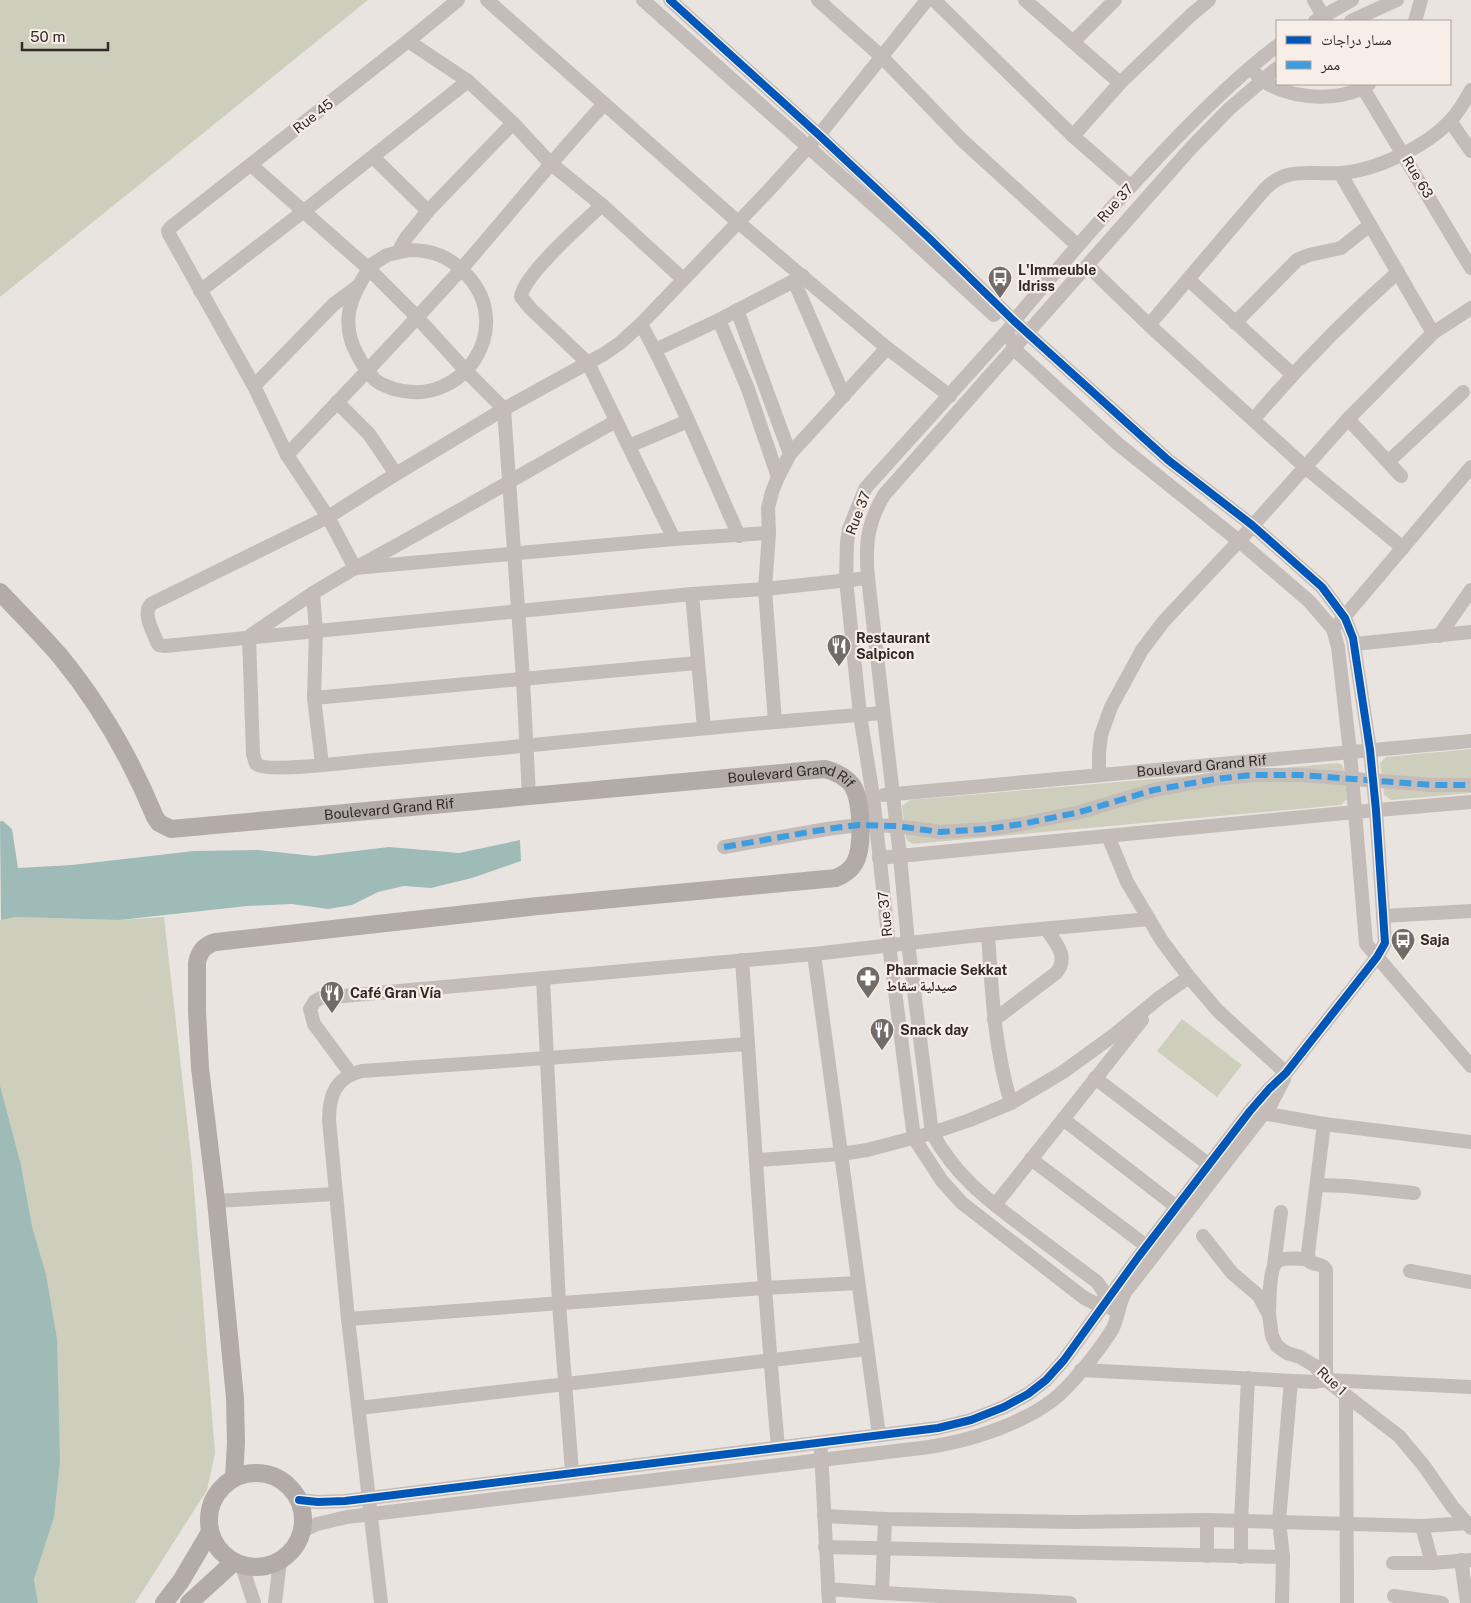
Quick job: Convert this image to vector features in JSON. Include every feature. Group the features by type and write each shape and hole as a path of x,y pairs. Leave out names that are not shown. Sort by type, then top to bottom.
{"main road":[{"name":"Boulevard Grand Rif","path":"0,592 44,638 88,693 125,753 159,823 165,827 178,829 825,769 845,777 852,785 868,825 854,865 846,873 836,878 538,906 242,939 210,944 200,952 197,963 198,1049 216,1201 236,1413 234,1478"},
{"path":"252,1473 272,1476 292,1490 299,1500 302,1510 302,1531 298,1543 280,1561 262,1567 238,1564 223,1555 215,1544 208,1520 210,1508 214,1497 222,1487 234,1478 252,1473"},
{"path":"164,1603 181,1581 210,1532"},
{"path":"189,1603 238,1564"}],"street":[{"name":"Rue 45","path":"200,291 168,231 171,227 458,0"},
{"path":"487,0 738,222 799,279 950,396"},
{"path":"643,0 1011,325 1028,333 1168,460 1252,525 1322,587 1345,618 1355,644 1370,750 1376,810 1384,943 1377,957 1286,1073 1250,1111 1214,1168"},
{"path":"818,0 882,58 962,140 1077,245"},
{"path":"868,578 162,646 157,642 148,617 147,608 151,604 328,517 504,409 604,354 620,343 641,324 819,134 927,0"},
{"path":"934,0 1073,136 1130,186"},
{"path":"1025,0 1120,83"},
{"path":"1073,42 1115,0"},
{"path":"1073,136 1120,83 1209,0"},
{"path":"1314,0 1322,20 1351,0 1354,19 1397,0"},
{"path":"1415,20 1421,0"},
{"path":"675,1 930,239 1011,325 1014,349 1118,444 1239,541 1309,601 1333,629 1338,647 1350,752 1366,944 1471,1066"},
{"path":"408,41 468,81 513,123 550,163 602,204 683,279"},
{"name":"Rue 37","path":"914,1138 888,945 879,858 868,825 873,796 860,715 846,580 846,550 849,529 865,489 950,396 1077,245 1130,186 1196,118 1250,67 1276,47"},
{"path":"1250,67 1262,80 1284,91 1311,96 1339,96 1366,86"},
{"name":"Rue 37","path":"932,1133 908,943 897,826 882,714 866,558 868,532 884,496 1191,148 1229,109 1276,69"},
{"path":"355,568 328,517 287,455 254,386 200,291 373,158 468,81"},
{"name":"Rue 63","path":"1366,86 1471,268"},
{"path":"1149,325 1264,190 1277,179 1296,173 1340,173 1374,166 1404,153 1450,122 1471,90"},
{"path":"287,455 369,370 416,316 461,269 550,163 604,104"},
{"path":"1450,122 1471,152"},
{"path":"398,252 406,238 428,211 513,123"},
{"path":"373,158 428,211"},
{"path":"251,164 369,269 504,409 523,679 529,796"},
{"path":"1340,173 1433,333"},
{"path":"602,204 562,243 525,285 521,294 525,304 588,363 674,539"},
{"path":"1235,323 1297,260 1309,255 1341,248 1370,225"},
{"path":"420,250 452,260 461,269 479,291 486,319 482,348 467,372 443,386 415,392 387,387 374,380 356,352 349,329 350,306 357,287 369,269 368,267 377,260 398,252 420,250"},
{"path":"1088,266 1149,325 1305,467 1403,548"},
{"path":"1253,420 1292,374 1398,272"},
{"path":"655,350 799,279"},
{"path":"799,279 844,396"},
{"path":"1189,280 1292,374"},
{"path":"254,386 334,304 357,287"},
{"path":"1099,775 1101,734 1111,707 1138,657 1164,621 1239,541 1348,419 1433,333 1471,308"},
{"path":"737,310 790,454"},
{"path":"719,320 748,389 778,477"},
{"path":"641,324 688,421 739,536"},
{"path":"775,722 765,589 769,533 768,508 778,477 790,454 887,348"},
{"path":"748,389 764,382"},
{"path":"1388,461 1462,392"},
{"path":"337,402 369,434 396,474"},
{"path":"1348,419 1401,476"},
{"path":"629,446 688,421"},
{"path":"249,637 355,568 436,525 508,482 616,422"},
{"path":"1333,629 1345,618 1471,467"},
{"path":"870,483 884,496"},
{"path":"355,568 674,539 769,533"},
{"path":"1439,636 1471,590"},
{"path":"313,594 316,631 314,698 322,764"},
{"path":"692,594 704,728"},
{"path":"1355,644 1471,632"},
{"path":"249,637 252,740 256,764 270,768 526,747 704,728 882,714"},
{"path":"314,698 697,663"},
{"name":"Boulevard Grand Rif","path":"873,796 1471,740"},
{"path":"724,847 817,830 868,825 897,826 940,832 987,829 1080,812 1154,790 1253,775 1301,776 1432,785 1471,785"},
{"path":"879,858 1471,802"},
{"path":"1108,836 1127,882 1162,941 1189,977 1218,1011 1286,1073"},
{"path":"1383,916 1471,911"},
{"path":"351,1074 314,1024 310,1009 315,1001 330,996 814,954 988,934 1048,930 1149,919"},
{"path":"994,1020 1060,968 1063,962 1062,955 1048,930"},
{"path":"988,934 994,1020 999,1059 1011,1104"},
{"path":"814,954 879,1435"},
{"path":"742,960 757,1160 764,1288 778,1447"},
{"path":"757,1160 841,1154 867,1150 932,1133 1011,1104 1070,1067 1189,977"},
{"path":"542,978 559,1304 572,1472"},
{"path":"995,1205 1159,998"},
{"path":"381,1603 335,1194 329,1111 333,1093 338,1085 343,1078 362,1071 748,1044"},
{"path":"299,1500 332,1502 879,1435 954,1424 987,1414 1020,1399 1056,1370 1214,1168 1264,1113 1277,1094 1286,1073"},
{"path":"1095,1078 1214,1168"},
{"path":"1250,1111 1324,1124 1471,1142"},
{"path":"1064,1119 1181,1210"},
{"path":"1324,1124 1308,1259 1310,1263 1321,1265 1326,1270 1326,1380"},
{"path":"932,1133 957,1171 977,1191 1097,1282 1104,1292 1106,1304"},
{"path":"914,1138 942,1181 962,1202 1083,1297 1094,1303 1106,1304 1117,1312"},
{"path":"1031,1159 1151,1250"},
{"path":"1317,1185 1414,1193"},
{"path":"216,1201 335,1194"},
{"path":"1269,1314 1272,1274 1281,1212"},
{"name":"Rue 1","path":"1203,1236 1232,1273 1259,1296 1269,1314 1272,1336 1277,1346 1287,1353 1307,1360 1315,1366 1326,1380 1399,1436 1424,1466 1452,1506 1470,1524"},
{"path":"302,1531 332,1520 371,1514 822,1461 929,1447 981,1435 1013,1422 1051,1401 1067,1387 1111,1333 1126,1291 1151,1250"},
{"path":"1274,1265 1280,1260 1308,1259"},
{"path":"1410,1271 1471,1282"},
{"path":"348,1319 764,1288 858,1283"},
{"path":"359,1408 867,1349"},
{"path":"1092,1356 1095,1360 1104,1364 1249,1369 1315,1375 1326,1380"},
{"path":"1081,1370 1290,1381 1318,1382 1326,1380 1471,1387"},
{"path":"1242,1557 1241,1521 1248,1378"},
{"path":"1282,1603 1283,1558 1280,1521 1290,1381"},
{"path":"1346,1395 1347,1603"},
{"path":"821,1442 828,1596 882,1594 1070,1603"},
{"path":"824,1516 885,1519 1074,1522 1207,1520 1422,1526 1470,1524"},
{"path":"882,1594 885,1519"},
{"path":"1206,1556 1207,1520"},
{"path":"1422,1526 1432,1563"},
{"path":"825,1547 1283,1558"},
{"path":"1393,1563 1432,1563 1466,1560 1467,1603"},
{"path":"275,1603 280,1561"},
{"path":"238,1564 254,1603"},
{"path":"1394,1596 1442,1603"}],"green space":[{"path":"0,0 368,0 0,297"},
{"path":"1471,749 1471,793 1391,800 1384,795 1380,763 1386,757"},
{"path":"1338,763 1342,765 1344,770 1347,799 1341,805 913,844 906,838 902,806 910,800"},
{"path":"16,917 119,920 164,917 192,1164 215,1453 207,1490 135,1603 38,1603 34,1579 39,1561 57,1338 46,1274 32,1226 21,1165 0,1085 0,920"},
{"path":"1182,1019 1242,1065 1217,1097 1157,1051"}],"water":[{"path":"0,821 3,821 12,829 18,868 72,865 194,851 258,850 314,856 389,847 459,853 520,840 521,861 472,878 431,888 404,886 378,892 352,905 328,909 292,904 247,906 119,920 16,917 1,920"},
{"path":"0,1085 21,1165 32,1226 46,1274 57,1338 60,1461 54,1517 34,1579 38,1603 0,1603"}],"marked path":[{"path":"724,847 859,825 897,826 940,832 987,829 1080,812 1154,790 1215,779 1253,775 1301,775 1432,785 1471,785"}],"cycle path":[{"path":"299,1500 318,1502 345,1501 938,1428 971,1420 1004,1407 1028,1394 1046,1380 1064,1360 1139,1256 1250,1111 1286,1073 1377,957 1385,943 1370,750 1353,638 1345,618 1322,587 1252,525 1168,460 1014,321 819,135 670,0"}],"place":[{"name":"L'Immeuble Idriss","path":"1000,299"},
{"name":"Restaurant Salpicon","path":"839,667"},
{"name":"Saja","path":"1403,961"},
{"name":"Pharmacie Sekkat صيدلية سقاط","path":"868,999"},
{"name":"Café Gran Vía","path":"332,1014"},
{"name":"Snack day","path":"882,1051"}]}
